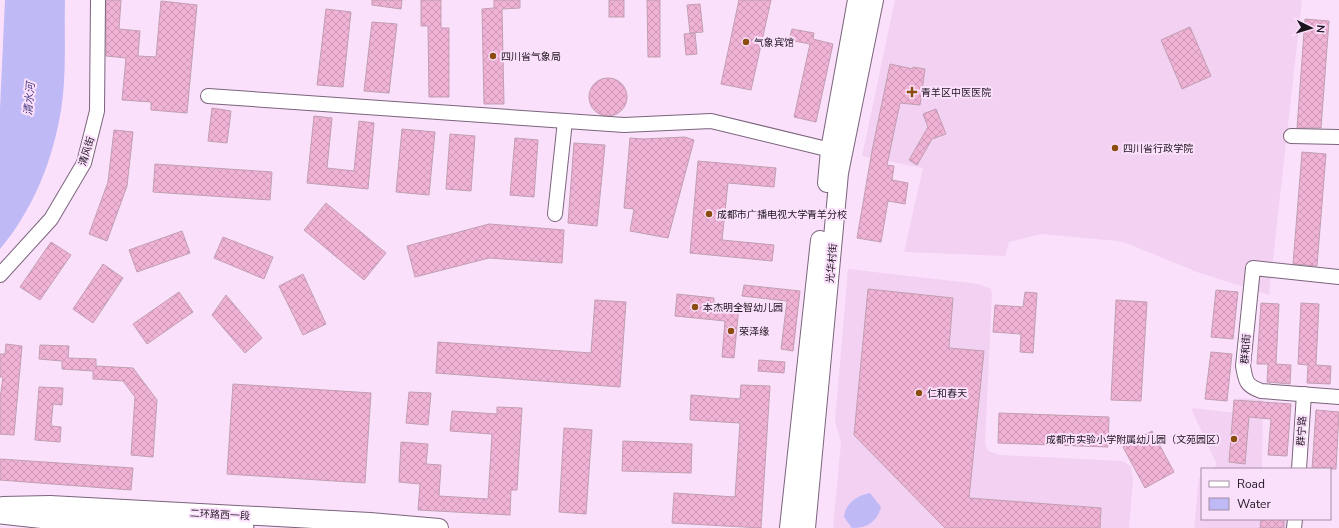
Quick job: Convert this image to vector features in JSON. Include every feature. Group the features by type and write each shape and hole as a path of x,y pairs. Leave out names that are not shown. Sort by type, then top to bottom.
{"highway":[{"path":"0,513 46,518 243,528"}],"main road":[{"name":"光华村街","path":"789,528 836,151 857,0"},
{"name":"光华村街","path":"806,528 839,173 836,151 874,0"},
{"name":"二环路西一段","path":"0,506 50,505 370,522 439,528"}],"street":[{"name":"清风街","path":"0,274 51,219 84,163 97,112 98,0"},
{"path":"208,96 624,125 711,121 836,151"},
{"path":"555,214 565,121"},
{"path":"1292,136 1339,138"},
{"name":"群和街","path":"1339,277 1253,268 1244,366 1246,381 1251,387 1261,390 1339,397"},
{"name":"群宁路","path":"1298,468 1304,394"}],"shaded area":[{"name":"四川省行政学院","path":"895,0 1302,0 1269,295 1197,272 1126,243 1117,241 1042,234 1009,242 1005,256 904,252 923,168 862,156"},
{"path":"848,269 979,284 991,289 985,443 988,451 1000,455 1122,461 1131,466 1133,481 1129,528 833,528 841,443 835,421"},
{"name":"成都市实验小学附属幼儿园（文苑园区）","path":"1239,398 1263,400 1262,468 1213,468 1217,465 1191,408 1236,413"},
{"path":"1201,477 1201,520 1291,520 1290,528 1194,528 1199,478"}],"water":[{"name":"清水河","path":"5,0 65,0 65,69 61,110 53,147 47,166 32,201 12,234 0,249 0,109"},
{"path":"870,493 881,507 877,517 867,525 852,528 844,517 847,507 853,500"}],"building":[{"path":"106,0 121,0 119,29 140,31 138,56 156,57 161,1 197,5 187,113 151,110 151,102 122,100 126,58 106,56"},
{"path":"372,0 402,0 401,9 372,5"},
{"path":"421,0 441,0 441,28 449,28 449,97 429,97 428,26 421,26"},
{"name":"四川省气象局","path":"494,0 520,0 520,8 502,9 504,104 484,104 482,9 494,8"},
{"path":"609,0 624,0 624,17 609,17"},
{"path":"647,0 660,0 660,57 648,57"},
{"name":"气象宾馆","path":"739,0 771,0 751,90 721,84"},
{"path":"700,4 703,32 690,33 687,5"},
{"path":"326,9 351,12 343,87 317,85"},
{"path":"1305,19 1329,21 1321,128 1297,128"},
{"path":"372,22 397,24 389,93 364,91"},
{"path":"1190,27 1211,76 1182,89 1161,40"},
{"path":"792,29 814,33 813,39 833,44 816,122 794,117 810,44 789,40"},
{"path":"695,33 697,54 686,55 684,34"},
{"path":"890,64 913,69 913,67 925,69 920,105 900,103 887,165 894,166 892,180 908,183 905,204 888,201 881,242 857,238 872,151"},
{"path":"608,78 618,81 624,87 627,97 624,107 618,113 608,116 598,113 592,107 589,97 592,87 598,81"},
{"path":"212,108 231,111 227,143 208,141"},
{"path":"936,109 946,134 932,139 917,165 909,160 928,127 923,114"},
{"path":"314,116 332,118 327,168 354,171 359,121 374,123 368,189 307,183"},
{"path":"402,129 435,132 429,195 396,192"},
{"path":"114,130 133,132 127,186 107,241 89,234 108,182"},
{"path":"450,134 475,136 471,191 446,189"},
{"path":"685,137 694,140 668,238 630,231 634,209 624,208 630,138 643,139"},
{"path":"515,138 538,140 534,197 510,195"},
{"path":"574,143 605,145 597,226 568,223"},
{"path":"1302,152 1326,154 1317,266 1293,264"},
{"name":"成都市广播电视大学青羊分校","path":"698,161 776,168 774,187 728,183 722,240 774,245 772,261 690,253"},
{"path":"155,164 272,172 270,200 153,192"},
{"path":"326,203 386,253 364,280 304,230"},
{"path":"489,224 564,230 562,263 489,258 415,277 407,246"},
{"path":"182,231 190,253 137,272 129,250"},
{"path":"223,237 273,257 264,279 214,258"},
{"path":"51,242 71,255 40,300 20,287"},
{"path":"103,264 123,278 93,323 73,309"},
{"path":"303,274 326,324 303,335 279,286"},
{"path":"744,285 800,291 793,351 781,349 787,301 742,296"},
{"name":"仁和春天","path":"868,289 953,298 949,348 984,351 969,498 1101,508 1100,528 945,528 854,435"},
{"path":"1216,290 1238,292 1233,339 1211,337"},
{"path":"179,292 193,312 147,344 133,324"},
{"path":"1025,292 1037,293 1033,353 1020,352 1021,334 993,332 995,305 1023,307"},
{"path":"677,294 714,298 714,303 739,306 734,358 722,357 725,321 675,316"},
{"path":"226,295 262,338 245,353 212,315"},
{"path":"595,300 626,302 620,387 436,373 438,342 591,353"},
{"path":"1116,300 1147,302 1141,401 1111,400"},
{"path":"1261,303 1279,304 1276,364 1291,365 1290,384 1267,382 1268,364 1257,364"},
{"path":"1301,303 1319,304 1316,365 1331,366 1330,384 1307,383 1308,365 1298,364"},
{"path":"6,344 22,346 14,435 0,434 0,399 3,377 0,377 0,354 5,354"},
{"path":"40,345 69,346 68,358 96,359 96,366 133,368 157,400 153,457 131,455 135,397 123,381 93,379 93,371 62,369 62,361 39,359"},
{"path":"1211,352 1232,354 1227,401 1205,399"},
{"name":"荣泽缘","path":"759,360 785,362 784,373 758,371"},
{"path":"233,384 371,393 365,483 227,474"},
{"path":"741,385 770,386 761,528 672,523 674,493 735,497 740,423 690,420 691,395 740,399"},
{"path":"39,387 63,388 62,405 53,404 51,426 61,427 60,442 35,440"},
{"path":"409,392 431,393 428,425 406,423"},
{"path":"1234,400 1291,404 1287,456 1268,455 1271,419 1249,417 1245,464 1229,462"},
{"path":"497,407 522,408 517,490 511,490 510,515 418,510 420,484 399,482 401,442 428,444 426,464 441,465 439,496 488,499 492,434 450,431 452,411 497,414"},
{"path":"1316,410 1339,412 1336,469 1312,468"},
{"path":"999,413 1109,417 1108,447 998,443"},
{"path":"564,428 592,430 586,514 559,512"},
{"path":"1152,431 1174,472 1145,488 1123,447"},
{"path":"623,441 692,444 691,473 622,471"},
{"path":"0,459 133,468 131,490 0,480"},
{"path":"1261,520 1284,520 1284,528 1260,528"}],"place":[{"name":"气象宾馆","path":"746,42"},
{"name":"四川省气象局","path":"493,56"},
{"name":"青羊区中医医院","path":"912,92"},
{"name":"四川省行政学院","path":"1115,148"},
{"name":"成都市广播电视大学青羊分校","path":"709,214"},
{"name":"本杰明全智幼儿园","path":"695,307"},
{"name":"荣泽缘","path":"731,331"},
{"name":"仁和春天","path":"919,393"},
{"name":"成都市实验小学附属幼儿园（文苑园区）","path":"1234,439"}]}
